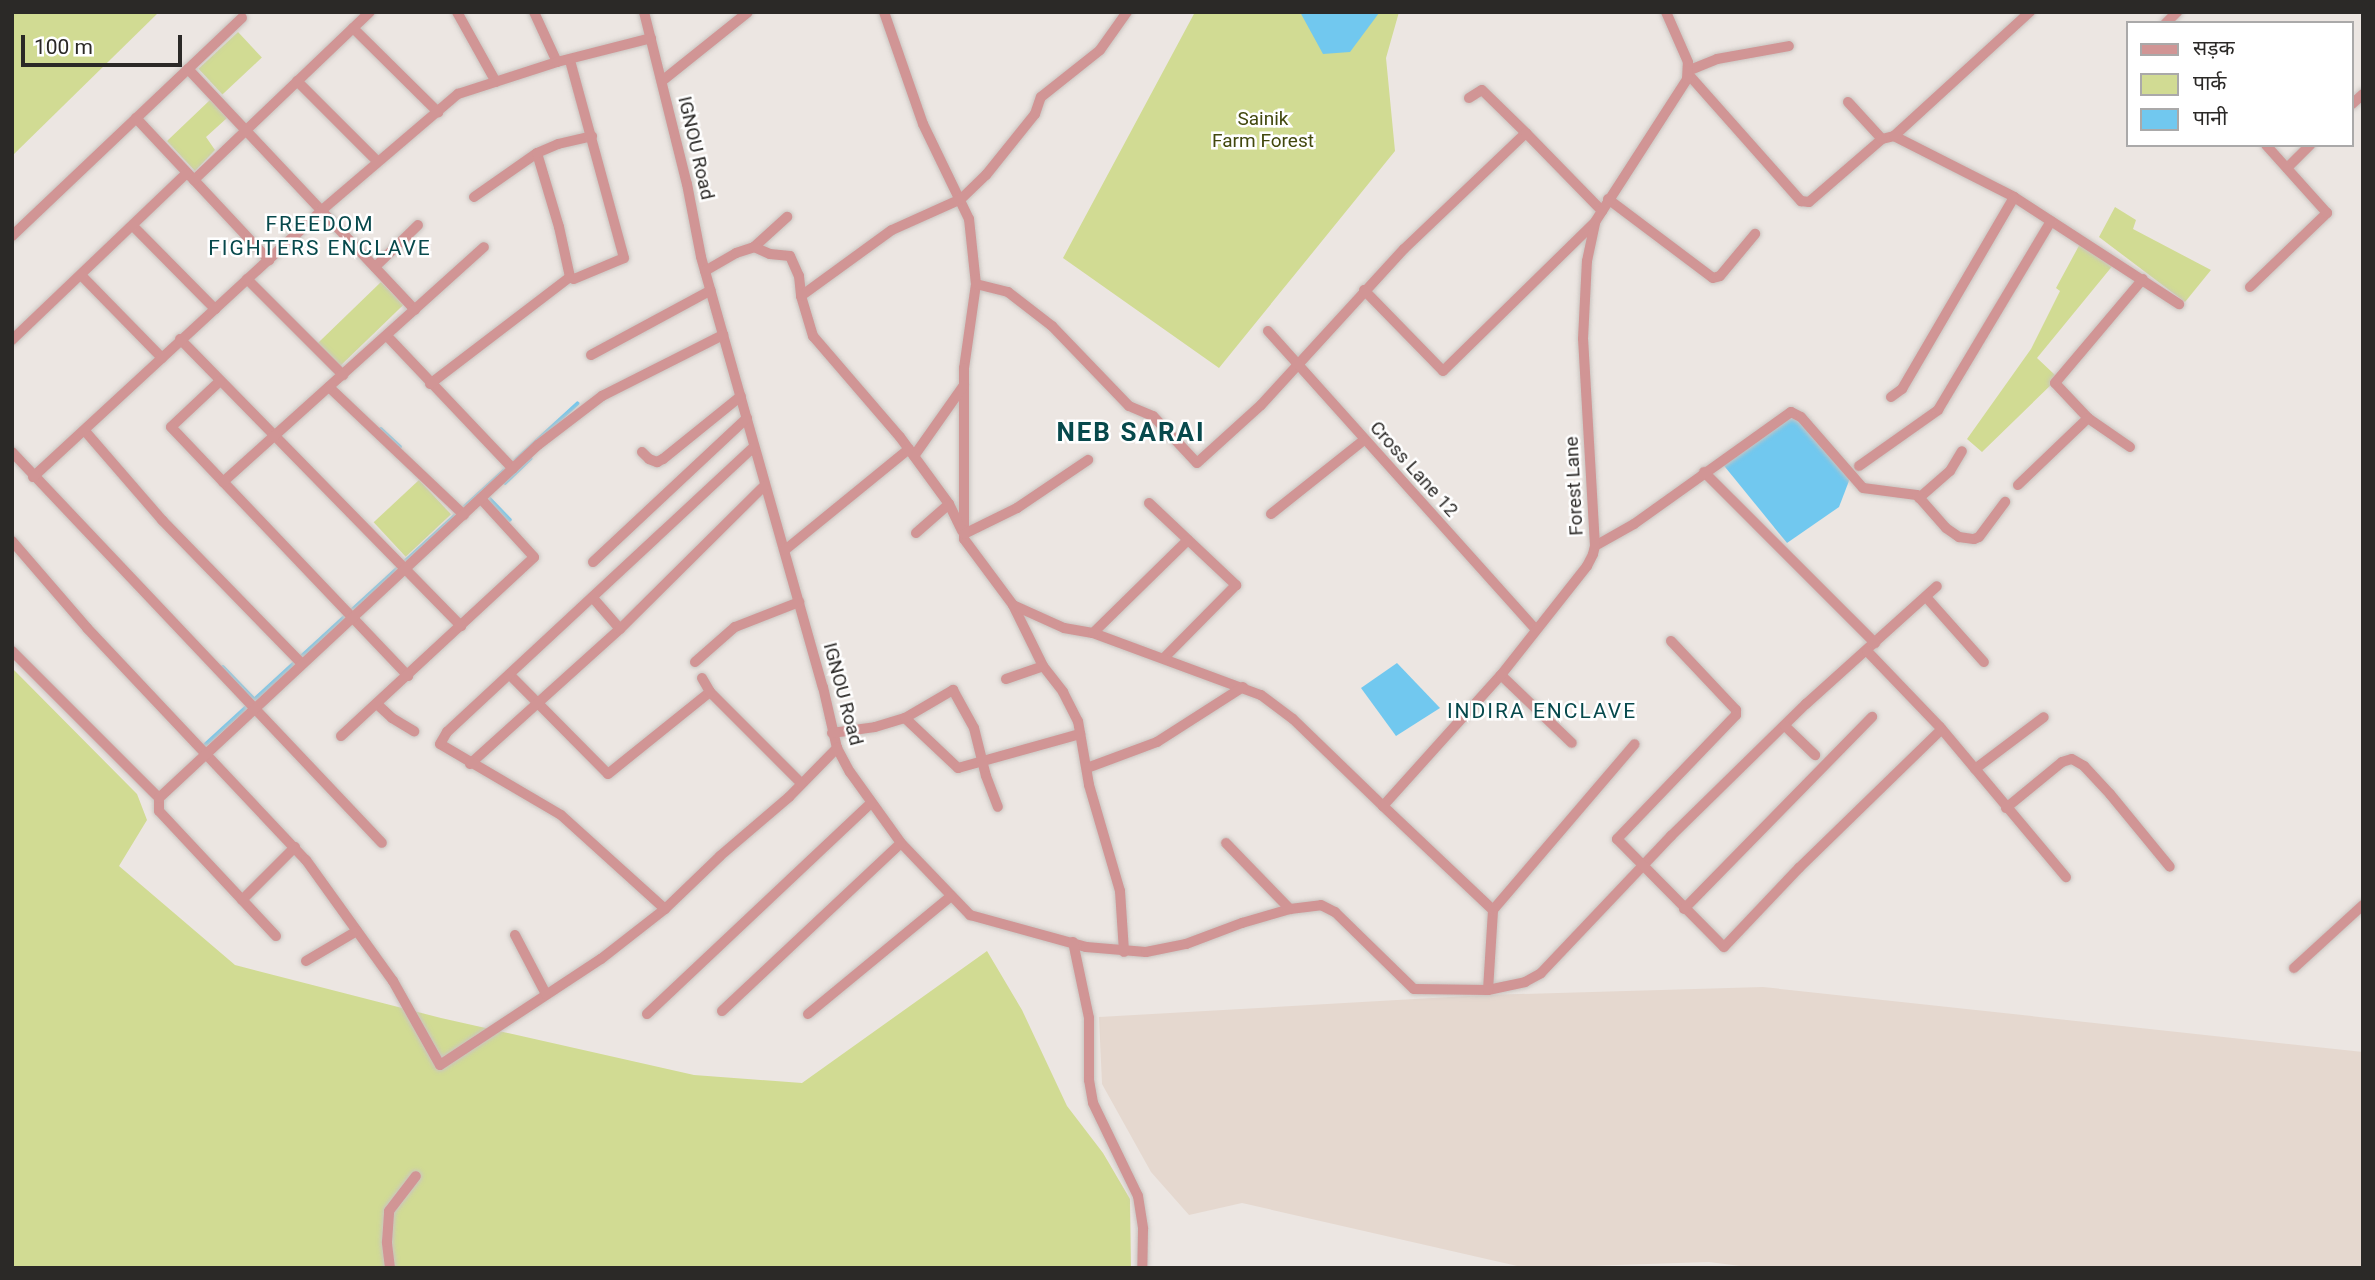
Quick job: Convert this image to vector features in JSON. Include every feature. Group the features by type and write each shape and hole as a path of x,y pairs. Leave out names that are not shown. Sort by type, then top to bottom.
{"street":[{"path":"12,340 133,226 247,131 370,12"},
{"path":"457,12 496,82"},
{"path":"534,12 557,62"},
{"name":"IGNOU Road","path":"644,12 705,271 753,448 823,687 836,748 871,803 901,843 970,915 1086,947 1146,952 1186,944 1290,909 1321,905 1330,909 1413,989 1488,990 1525,982 1541,973 1671,836 1937,586"},
{"path":"662,81 748,12"},
{"path":"884,12 923,124 969,219 976,284 964,385 966,545 1013,605 1043,666 1071,706 1120,891 1124,952"},
{"path":"800,296 892,230 961,199 986,175 1035,114 1041,97 1100,50 1127,12"},
{"path":"1666,12 1689,73 1805,202 1882,139 1894,136 2030,12"},
{"path":"12,236 243,18"},
{"path":"352,29 438,112"},
{"path":"33,477 322,211 458,94 557,62 651,38"},
{"path":"1689,73 1717,59 1789,47"},
{"path":"570,60 624,258 574,279 570,277"},
{"path":"188,69 415,310"},
{"name":"Forest Lane","path":"1383,806 1502,675 1535,629 1587,566 1595,545 1583,340 1584,287 1595,222 1689,73"},
{"path":"297,81 377,162"},
{"path":"1469,98 1482,90 1602,211"},
{"path":"1848,102 1882,139"},
{"path":"136,118 269,260"},
{"path":"976,284 1008,292 1052,326 1129,406 1156,419 1195,463 1261,405 1364,290 1526,133"},
{"path":"474,197 537,153 558,144 592,136"},
{"path":"1894,136 2014,197 2179,304"},
{"path":"2250,287 2327,215 2268,147"},
{"path":"2287,168 2308,147"},
{"path":"537,153 570,277"},
{"path":"1891,397 1902,389 2014,197"},
{"path":"1608,199 1713,278 1720,276 1755,234"},
{"path":"705,271 736,253 754,247 787,217"},
{"path":"1859,466 1938,410 2051,221"},
{"path":"1364,290 1443,371 1595,222"},
{"path":"375,267 418,225"},
{"path":"133,226 215,309"},
{"path":"223,482 484,247"},
{"path":"754,247 770,254 790,256 799,276 800,296 813,336 911,452 948,504 964,534"},
{"path":"81,275 162,358"},
{"path":"430,384 570,277"},
{"path":"247,279 343,375"},
{"path":"2130,447 2088,418 2057,388 2056,380 2143,279"},
{"path":"591,355 710,290"},
{"name":"Cross Lane 12","path":"1268,331 1535,629"},
{"path":"159,798 251,705 354,618 513,469 590,402 723,335"},
{"path":"387,336 513,469"},
{"path":"180,339 461,626"},
{"path":"220,381 171,428 408,677"},
{"path":"785,550 911,452 964,385"},
{"path":"329,387 464,515"},
{"path":"642,452 657,462 663,459 741,396"},
{"path":"1595,545 1634,524 1791,412 1801,417 1863,488 1907,492 1919,498 1951,533 1974,539 2005,502"},
{"path":"593,562 747,418"},
{"path":"2018,485 2088,418"},
{"path":"85,431 162,520 302,664"},
{"path":"1271,514 1364,440"},
{"path":"665,909 561,814 470,764 440,744 447,732 753,448"},
{"path":"1919,498 1950,471 1962,451"},
{"path":"12,452 382,842"},
{"path":"964,534 1017,508 1088,460"},
{"path":"1704,472 1871,647 2066,877"},
{"path":"470,764 620,629 764,486"},
{"path":"341,736 378,705 534,556 481,499"},
{"path":"1149,503 1236,585 1164,657"},
{"path":"916,533 948,504"},
{"path":"1093,633 1188,540"},
{"path":"12,541 87,628 295,847 393,981 440,1065 601,958 665,909 802,783 836,748"},
{"path":"1926,597 1983,662"},
{"path":"593,598 620,629"},
{"path":"695,662 735,627 799,602"},
{"path":"1013,605 1064,628 1093,633 1164,657 1274,702 1493,910"},
{"path":"1671,641 1736,712 1618,839 1643,868 1724,947 1799,868 1942,729"},
{"path":"12,651 159,798 159,811 276,936"},
{"path":"1006,679 1043,666"},
{"path":"510,675 608,774 710,692"},
{"path":"1502,675 1572,743"},
{"path":"702,678 710,692 802,783"},
{"path":"1087,768 1157,742 1243,688"},
{"path":"832,733 875,727 905,719 953,690 974,728 981,761 998,807"},
{"path":"378,705 391,719 414,732"},
{"path":"1684,909 1872,717"},
{"path":"1975,769 2044,717"},
{"path":"905,719 958,768 1080,734"},
{"path":"1785,726 1815,755"},
{"path":"1488,990 1493,910 1635,744"},
{"path":"2006,808 2062,762 2072,759 2084,766 2170,867"},
{"path":"647,1014 871,803"},
{"path":"722,1011 901,843"},
{"path":"1226,843 1290,909"},
{"path":"242,900 295,847"},
{"path":"808,1014 951,896"},
{"path":"2294,968 2363,905"},
{"path":"306,961 357,931"},
{"path":"515,935 546,994"},
{"path":"1073,942 1089,1018 1089,1080 1093,1102 1138,1196 1143,1229 1142,1268"},
{"path":"390,1268 387,1242 389,1211 416,1176"}],"shaded area":[{"path":"1763,987 2363,1052 2363,1268 1756,1268 1709,1262 1526,1268 1242,1203 1189,1215 1151,1172 1102,1084 1099,1017 1485,995"}],"green space":[{"path":"12,12 159,12 12,156"},
{"name":"Sainik Farm Forest","path":"1195,12 1399,12 1386,58 1395,151 1219,368 1063,258"},
{"path":"238,32 262,58 222,94 199,69"},
{"path":"210,100 227,118 206,137 215,150 195,171 167,141"},
{"path":"2115,207 2136,220 2133,229 2211,270 2185,302 2099,237"},
{"path":"2081,242 2114,264 2037,358 2055,375 2055,381 1982,452 1967,439 2031,349 2060,291 2056,288"},
{"path":"381,282 403,305 340,366 318,343"},
{"path":"419,480 451,514 406,557 374,522"},
{"path":"12,668 137,794 147,820 119,866 235,965 441,1018 694,1075 802,1083 987,951 1022,1010 1067,1106 1103,1153 1130,1199 1131,1268 12,1268"}],"water":[{"path":"1300,12 1379,13 1350,52 1323,54"},
{"path":"1793,408 1852,473 1839,507 1787,543 1721,462"},
{"path":"1397,663 1440,708 1396,736 1361,688"}],"waterway":[{"path":"205,745 577,404"},
{"path":"381,429 400,447"},
{"path":"505,483 530,459"},
{"path":"489,498 510,520"},
{"path":"223,667 254,699"}],"district":[{"name":"FREEDOM FIGHTERS ENCLAVE","path":"320,236"},
{"name":"NEB SARAI","path":"1131,433"},
{"name":"INDIRA ENCLAVE","path":"1542,711"}]}
